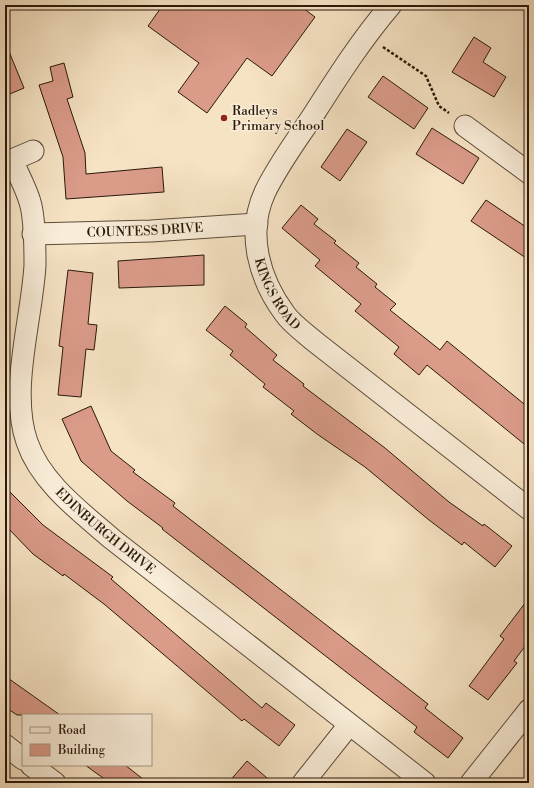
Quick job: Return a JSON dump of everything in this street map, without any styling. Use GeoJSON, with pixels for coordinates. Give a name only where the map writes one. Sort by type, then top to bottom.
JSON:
{"type":"FeatureCollection","features":[{"type":"Feature","properties":{"kind":"street","name":"KINGS ROAD"},"geometry":{"type":"LineString","coordinates":[[391,5],[366,35],[281,165],[265,193],[256,224],[257,258],[268,288],[286,316],[314,341],[529,509]]}},
{"type":"Feature","properties":{"kind":"street"},"geometry":{"type":"LineString","coordinates":[[466,126],[529,173]]}},
{"type":"Feature","properties":{"kind":"street","name":"EDINBURGH DRIVE"},"geometry":{"type":"LineString","coordinates":[[34,150],[9,162],[30,202],[35,265],[21,387],[22,418],[27,443],[42,472],[66,499],[112,539],[348,725],[425,783]]}},
{"type":"Feature","properties":{"kind":"street","name":"COUNTESS DRIVE"},"geometry":{"type":"LineString","coordinates":[[33,234],[151,230],[256,224]]}},
{"type":"Feature","properties":{"kind":"street"},"geometry":{"type":"LineString","coordinates":[[471,783],[529,710]]}},
{"type":"Feature","properties":{"kind":"street"},"geometry":{"type":"LineString","coordinates":[[303,783],[348,725]]}},
{"type":"Feature","properties":{"kind":"street"},"geometry":{"type":"LineString","coordinates":[[5,745],[22,758]]}},
{"type":"Feature","properties":{"kind":"street"},"geometry":{"type":"LineString","coordinates":[[32,766],[55,783]]}},
{"type":"Feature","properties":{"kind":"path"},"geometry":{"type":"LineString","coordinates":[[366,35],[426,76],[439,106],[466,126]]}},
{"type":"Feature","properties":{"kind":"building"},"geometry":{"type":"Polygon","coordinates":[[[163,5],[299,5],[315,17],[272,76],[247,58],[207,113],[178,92],[199,63],[148,26],[163,5]]]}},
{"type":"Feature","properties":{"kind":"building"},"geometry":{"type":"Polygon","coordinates":[[[474,37],[491,48],[483,62],[506,77],[494,97],[452,72],[474,37]]]}},
{"type":"Feature","properties":{"kind":"building"},"geometry":{"type":"Polygon","coordinates":[[[5,42],[24,88],[5,96],[5,42]]]}},
{"type":"Feature","properties":{"kind":"building"},"geometry":{"type":"Polygon","coordinates":[[[64,63],[73,97],[67,99],[85,153],[86,174],[162,167],[164,192],[66,199],[63,157],[39,85],[53,81],[50,67],[64,63]]]}},
{"type":"Feature","properties":{"kind":"building"},"geometry":{"type":"Polygon","coordinates":[[[383,76],[428,108],[414,129],[368,97],[383,76]]]}},
{"type":"Feature","properties":{"kind":"building"},"geometry":{"type":"Polygon","coordinates":[[[432,128],[479,158],[463,184],[416,154],[432,128]]]}},
{"type":"Feature","properties":{"kind":"building"},"geometry":{"type":"Polygon","coordinates":[[[347,129],[367,142],[340,181],[321,167],[347,129]]]}},
{"type":"Feature","properties":{"kind":"building"},"geometry":{"type":"Polygon","coordinates":[[[486,200],[529,229],[529,260],[471,221],[486,200]]]}},
{"type":"Feature","properties":{"kind":"building"},"geometry":{"type":"Polygon","coordinates":[[[301,205],[318,219],[314,224],[336,241],[334,243],[359,263],[356,267],[377,284],[375,287],[396,304],[390,310],[440,350],[447,341],[529,408],[529,448],[427,365],[419,375],[394,354],[399,347],[355,311],[361,304],[315,266],[320,260],[282,228],[301,205]]]}},
{"type":"Feature","properties":{"kind":"building"},"geometry":{"type":"Polygon","coordinates":[[[204,255],[204,285],[119,288],[118,261],[204,255]]]}},
{"type":"Feature","properties":{"kind":"building"},"geometry":{"type":"Polygon","coordinates":[[[68,270],[93,273],[88,324],[97,325],[94,350],[86,349],[81,397],[58,395],[63,347],[59,346],[68,270]]]}},
{"type":"Feature","properties":{"kind":"building"},"geometry":{"type":"Polygon","coordinates":[[[225,306],[247,324],[245,327],[277,355],[273,360],[304,384],[303,386],[385,448],[449,502],[483,526],[484,524],[512,546],[495,567],[464,542],[462,545],[365,467],[291,414],[294,411],[263,387],[265,384],[230,355],[233,351],[206,330],[225,306]]]}},
{"type":"Feature","properties":{"kind":"building"},"geometry":{"type":"Polygon","coordinates":[[[91,406],[111,451],[135,470],[133,472],[175,503],[173,506],[428,704],[425,708],[463,738],[448,758],[414,732],[417,727],[162,529],[163,528],[127,501],[81,461],[62,419],[91,406]]]}},
{"type":"Feature","properties":{"kind":"building"},"geometry":{"type":"Polygon","coordinates":[[[5,487],[43,525],[113,577],[111,579],[262,708],[266,703],[295,725],[279,746],[244,719],[242,721],[104,604],[64,574],[63,576],[33,554],[5,525],[5,487]]]}},
{"type":"Feature","properties":{"kind":"building"},"geometry":{"type":"Polygon","coordinates":[[[529,598],[529,641],[514,661],[517,663],[488,700],[469,686],[504,639],[500,636],[529,598]]]}},
{"type":"Feature","properties":{"kind":"building"},"geometry":{"type":"Polygon","coordinates":[[[5,676],[59,714],[17,715],[5,707],[5,676]]]}},
{"type":"Feature","properties":{"kind":"building"},"geometry":{"type":"Polygon","coordinates":[[[247,761],[273,783],[228,783],[247,761]]]}},
{"type":"Feature","properties":{"kind":"building"},"geometry":{"type":"Polygon","coordinates":[[[86,766],[126,766],[148,783],[110,783],[86,766]]]}},
{"type":"Feature","properties":{"kind":"place","name":"Radleys Primary School"},"geometry":{"type":"Point","coordinates":[224,118]}}]}
